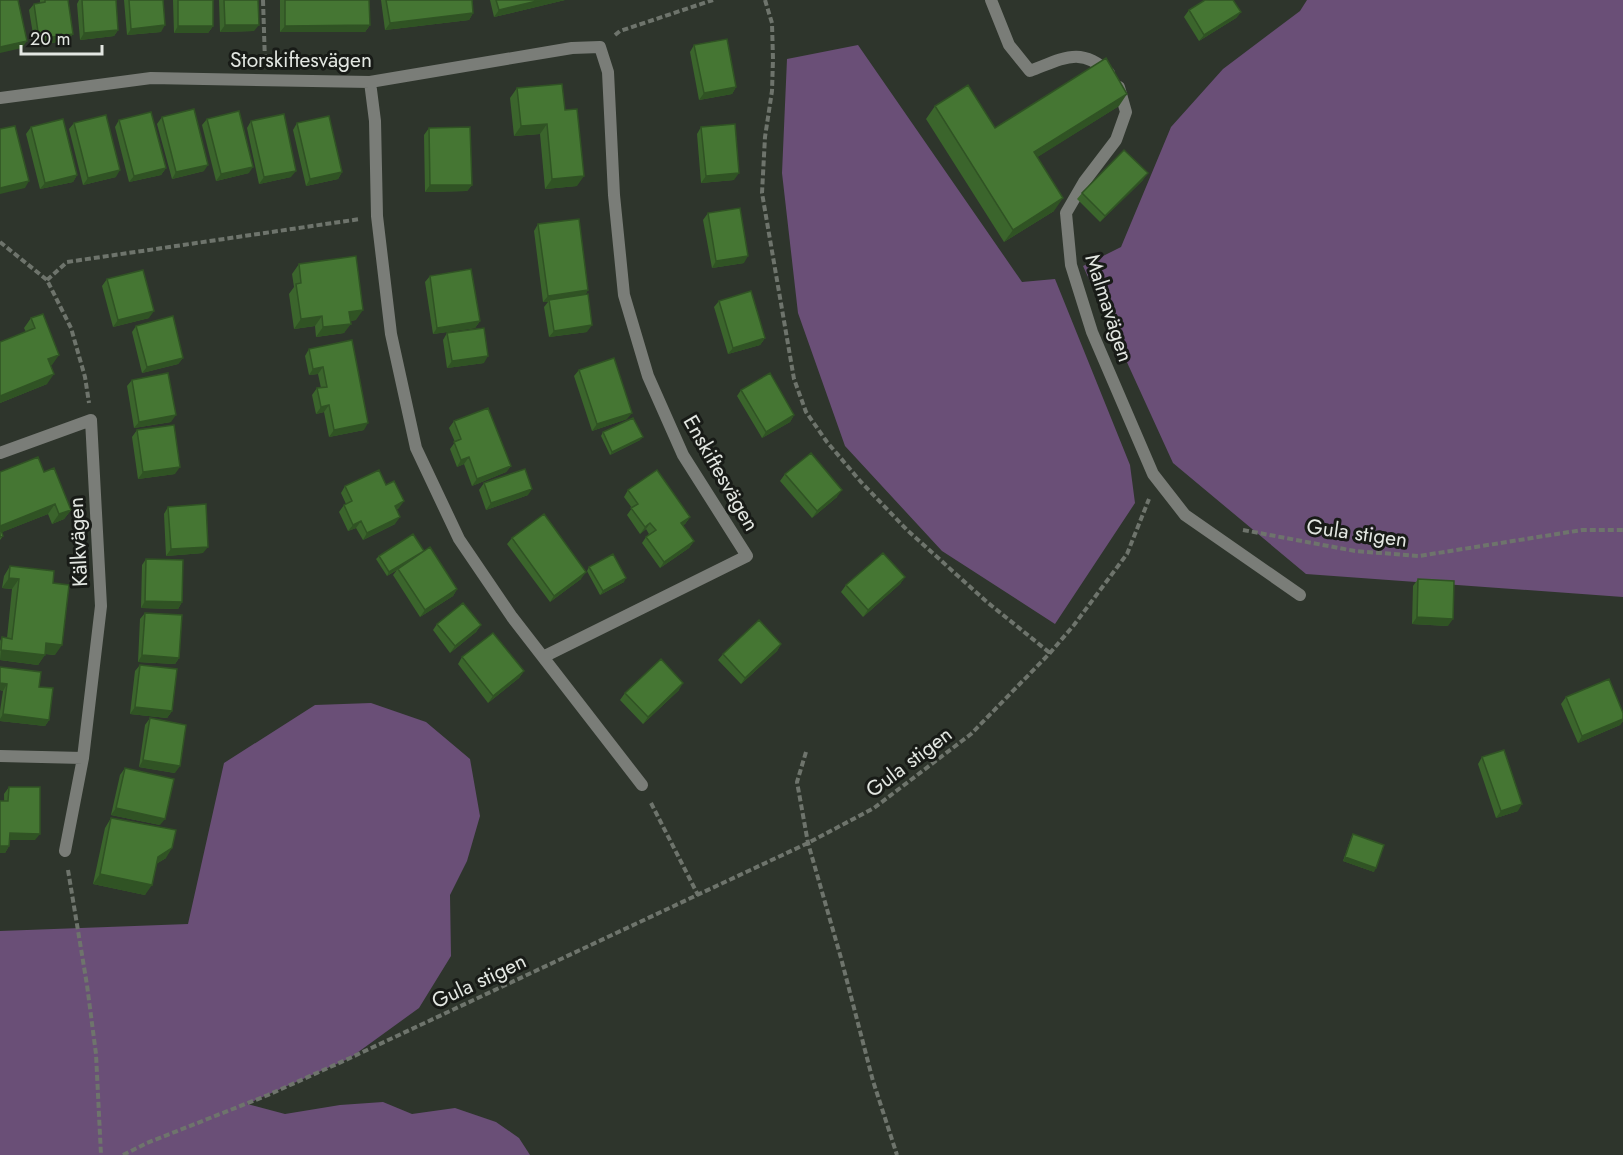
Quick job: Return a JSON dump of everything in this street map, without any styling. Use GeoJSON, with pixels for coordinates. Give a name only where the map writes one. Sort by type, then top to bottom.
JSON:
{"type":"FeatureCollection","features":[{"type":"Feature","properties":{"kind":"street","name":"Malmavägen"},"geometry":{"type":"LineString","coordinates":[[991,0],[1009,45],[1030,71],[1074,55],[1097,61],[1118,82],[1125,112],[1116,140],[1084,182],[1066,213],[1071,266],[1092,332],[1153,474],[1185,515],[1300,595]]}},
{"type":"Feature","properties":{"kind":"street","name":"Storskiftesvägen"},"geometry":{"type":"LineString","coordinates":[[0,98],[151,78],[370,82],[572,48],[600,47]]}},
{"type":"Feature","properties":{"kind":"street","name":"Enskiftesvägen"},"geometry":{"type":"LineString","coordinates":[[543,657],[747,556],[683,455],[648,376],[624,295],[614,195],[608,72],[600,47]]}},
{"type":"Feature","properties":{"kind":"street"},"geometry":{"type":"LineString","coordinates":[[370,82],[375,122],[376,216],[391,334],[416,448],[459,539],[512,617],[642,785]]}},
{"type":"Feature","properties":{"kind":"street"},"geometry":{"type":"LineString","coordinates":[[0,453],[91,420]]}},
{"type":"Feature","properties":{"kind":"street","name":"Kälkvägen"},"geometry":{"type":"LineString","coordinates":[[65,851],[83,758],[101,606],[91,420]]}},
{"type":"Feature","properties":{"kind":"street"},"geometry":{"type":"LineString","coordinates":[[0,756],[83,758]]}},
{"type":"Feature","properties":{"kind":"path"},"geometry":{"type":"LineString","coordinates":[[263,0],[266,81]]}},
{"type":"Feature","properties":{"kind":"path"},"geometry":{"type":"LineString","coordinates":[[600,47],[621,30],[713,0]]}},
{"type":"Feature","properties":{"kind":"path"},"geometry":{"type":"LineString","coordinates":[[765,0],[772,23],[773,59],[762,193],[794,378],[806,412],[826,442],[908,530],[987,602],[1050,653]]}},
{"type":"Feature","properties":{"kind":"path"},"geometry":{"type":"LineString","coordinates":[[47,280],[67,262],[376,216]]}},
{"type":"Feature","properties":{"kind":"path"},"geometry":{"type":"LineString","coordinates":[[0,242],[47,280],[71,328],[86,377],[91,420]]}},
{"type":"Feature","properties":{"kind":"path","name":"Gula stigen"},"geometry":{"type":"LineString","coordinates":[[123,1155],[330,1068],[808,843],[874,808],[971,735],[1074,625],[1127,554],[1148,503],[1153,474]]}},
{"type":"Feature","properties":{"kind":"path","name":"Gula stigen"},"geometry":{"type":"LineString","coordinates":[[1235,528],[1355,551],[1419,556],[1582,530],[1623,530]]}},
{"type":"Feature","properties":{"kind":"path"},"geometry":{"type":"LineString","coordinates":[[806,752],[797,782],[808,843],[873,1081],[897,1155]]}},
{"type":"Feature","properties":{"kind":"path"},"geometry":{"type":"LineString","coordinates":[[642,785],[698,895]]}},
{"type":"Feature","properties":{"kind":"path"},"geometry":{"type":"LineString","coordinates":[[65,851],[96,1054],[101,1155]]}},
{"type":"Feature","properties":{"kind":"shaded area"},"geometry":{"type":"Polygon","coordinates":[[[1307,0],[1623,0],[1623,597],[1306,574],[1173,463],[1083,266],[1121,247],[1171,127],[1223,69],[1300,11],[1307,0]]]}},
{"type":"Feature","properties":{"kind":"shaded area"},"geometry":{"type":"Polygon","coordinates":[[[858,45],[1022,282],[1055,279],[1130,465],[1135,503],[1055,624],[942,551],[845,446],[798,313],[782,173],[787,59],[858,45]]]}},
{"type":"Feature","properties":{"kind":"shaded area"},"geometry":{"type":"Polygon","coordinates":[[[371,703],[426,722],[470,759],[480,816],[467,861],[450,895],[451,956],[419,1008],[350,1058],[247,1104],[285,1114],[340,1105],[383,1102],[412,1114],[455,1108],[496,1122],[519,1138],[530,1155],[0,1155],[0,931],[188,924],[224,763],[315,705],[371,703]]]}},
{"type":"Feature","properties":{"kind":"building"},"geometry":{"type":"Polygon","coordinates":[[[0,0],[18,0],[27,41],[0,47],[0,0]]]}},
{"type":"Feature","properties":{"kind":"building"},"geometry":{"type":"Polygon","coordinates":[[[45,0],[68,0],[73,34],[39,39],[34,4],[45,2],[45,0]]]}},
{"type":"Feature","properties":{"kind":"building"},"geometry":{"type":"Polygon","coordinates":[[[82,0],[116,0],[118,30],[84,33],[82,0]]]}},
{"type":"Feature","properties":{"kind":"building"},"geometry":{"type":"Polygon","coordinates":[[[129,0],[163,0],[165,25],[131,29],[129,0]]]}},
{"type":"Feature","properties":{"kind":"building"},"geometry":{"type":"Polygon","coordinates":[[[178,0],[213,0],[213,26],[178,26],[178,0]]]}},
{"type":"Feature","properties":{"kind":"building"},"geometry":{"type":"Polygon","coordinates":[[[224,0],[258,0],[259,25],[225,25],[224,0]]]}},
{"type":"Feature","properties":{"kind":"building"},"geometry":{"type":"Polygon","coordinates":[[[285,0],[369,0],[370,25],[285,26],[285,0]]]}},
{"type":"Feature","properties":{"kind":"building"},"geometry":{"type":"Polygon","coordinates":[[[386,0],[472,0],[473,13],[390,23],[386,0]]]}},
{"type":"Feature","properties":{"kind":"building"},"geometry":{"type":"Polygon","coordinates":[[[496,0],[541,0],[499,10],[496,0]]]}},
{"type":"Feature","properties":{"kind":"building"},"geometry":{"type":"Polygon","coordinates":[[[1205,0],[1233,0],[1241,12],[1204,35],[1189,10],[1205,0]]]}},
{"type":"Feature","properties":{"kind":"building"},"geometry":{"type":"Polygon","coordinates":[[[727,39],[736,87],[704,93],[694,45],[727,39]]]}},
{"type":"Feature","properties":{"kind":"building"},"geometry":{"type":"Polygon","coordinates":[[[1106,58],[1127,94],[1034,152],[1063,198],[1013,230],[935,106],[968,85],[995,128],[1106,58]]]}},
{"type":"Feature","properties":{"kind":"building"},"geometry":{"type":"Polygon","coordinates":[[[562,84],[565,110],[577,109],[584,176],[552,179],[547,124],[521,126],[517,88],[562,84]]]}},
{"type":"Feature","properties":{"kind":"building"},"geometry":{"type":"Polygon","coordinates":[[[194,109],[208,165],[176,172],[162,117],[194,109]]]}},
{"type":"Feature","properties":{"kind":"building"},"geometry":{"type":"Polygon","coordinates":[[[239,111],[253,167],[221,174],[207,119],[239,111]]]}},
{"type":"Feature","properties":{"kind":"building"},"geometry":{"type":"Polygon","coordinates":[[[151,112],[166,168],[134,176],[119,120],[151,112]]]}},
{"type":"Feature","properties":{"kind":"building"},"geometry":{"type":"Polygon","coordinates":[[[284,114],[296,171],[264,177],[251,121],[284,114]]]}},
{"type":"Feature","properties":{"kind":"building"},"geometry":{"type":"Polygon","coordinates":[[[106,115],[120,170],[88,178],[74,123],[106,115]]]}},
{"type":"Feature","properties":{"kind":"building"},"geometry":{"type":"Polygon","coordinates":[[[329,116],[342,172],[310,179],[297,123],[329,116]]]}},
{"type":"Feature","properties":{"kind":"building"},"geometry":{"type":"Polygon","coordinates":[[[63,119],[77,175],[45,183],[31,127],[63,119]]]}},
{"type":"Feature","properties":{"kind":"building"},"geometry":{"type":"Polygon","coordinates":[[[735,124],[739,173],[706,176],[701,127],[735,124]]]}},
{"type":"Feature","properties":{"kind":"building"},"geometry":{"type":"Polygon","coordinates":[[[15,126],[29,181],[0,188],[0,129],[15,126]]]}},
{"type":"Feature","properties":{"kind":"building"},"geometry":{"type":"Polygon","coordinates":[[[470,127],[472,185],[430,185],[429,128],[470,127]]]}},
{"type":"Feature","properties":{"kind":"building"},"geometry":{"type":"Polygon","coordinates":[[[1124,150],[1148,173],[1105,216],[1082,193],[1124,150]]]}},
{"type":"Feature","properties":{"kind":"building"},"geometry":{"type":"Polygon","coordinates":[[[740,208],[748,256],[716,261],[708,213],[740,208]]]}},
{"type":"Feature","properties":{"kind":"building"},"geometry":{"type":"Polygon","coordinates":[[[579,219],[588,290],[548,296],[538,224],[579,219]]]}},
{"type":"Feature","properties":{"kind":"building"},"geometry":{"type":"Polygon","coordinates":[[[356,256],[363,310],[349,312],[351,324],[323,327],[322,316],[301,319],[296,284],[301,283],[299,264],[356,256]]]}},
{"type":"Feature","properties":{"kind":"building"},"geometry":{"type":"Polygon","coordinates":[[[471,269],[480,321],[437,328],[430,276],[471,269]]]}},
{"type":"Feature","properties":{"kind":"building"},"geometry":{"type":"Polygon","coordinates":[[[143,270],[154,311],[118,320],[107,279],[143,270]]]}},
{"type":"Feature","properties":{"kind":"building"},"geometry":{"type":"Polygon","coordinates":[[[751,291],[765,338],[733,348],[719,301],[751,291]]]}},
{"type":"Feature","properties":{"kind":"building"},"geometry":{"type":"Polygon","coordinates":[[[588,294],[592,325],[554,331],[549,300],[588,294]]]}},
{"type":"Feature","properties":{"kind":"building"},"geometry":{"type":"Polygon","coordinates":[[[43,314],[59,355],[48,359],[54,374],[0,396],[0,342],[35,328],[31,318],[43,314]]]}},
{"type":"Feature","properties":{"kind":"building"},"geometry":{"type":"Polygon","coordinates":[[[173,316],[183,358],[147,367],[136,326],[173,316]]]}},
{"type":"Feature","properties":{"kind":"building"},"geometry":{"type":"Polygon","coordinates":[[[484,328],[488,356],[452,361],[447,333],[484,328]]]}},
{"type":"Feature","properties":{"kind":"building"},"geometry":{"type":"Polygon","coordinates":[[[352,340],[368,423],[334,430],[329,405],[321,407],[317,388],[327,387],[323,367],[313,369],[309,349],[352,340]]]}},
{"type":"Feature","properties":{"kind":"building"},"geometry":{"type":"Polygon","coordinates":[[[614,358],[632,413],[597,424],[579,370],[614,358]]]}},
{"type":"Feature","properties":{"kind":"building"},"geometry":{"type":"Polygon","coordinates":[[[168,373],[176,415],[139,422],[132,380],[168,373]]]}},
{"type":"Feature","properties":{"kind":"building"},"geometry":{"type":"Polygon","coordinates":[[[770,373],[794,415],[766,432],[741,390],[770,373]]]}},
{"type":"Feature","properties":{"kind":"building"},"geometry":{"type":"Polygon","coordinates":[[[488,408],[511,466],[477,479],[469,457],[461,460],[454,442],[461,439],[454,421],[488,408]]]}},
{"type":"Feature","properties":{"kind":"building"},"geometry":{"type":"Polygon","coordinates":[[[633,418],[643,437],[612,452],[603,432],[633,418]]]}},
{"type":"Feature","properties":{"kind":"building"},"geometry":{"type":"Polygon","coordinates":[[[174,425],[180,467],[143,472],[137,430],[174,425]]]}},
{"type":"Feature","properties":{"kind":"building"},"geometry":{"type":"Polygon","coordinates":[[[811,453],[842,490],[817,511],[785,474],[811,453]]]}},
{"type":"Feature","properties":{"kind":"building"},"geometry":{"type":"Polygon","coordinates":[[[38,457],[44,472],[54,468],[71,510],[59,514],[55,504],[0,526],[0,472],[38,457]]]}},
{"type":"Feature","properties":{"kind":"building"},"geometry":{"type":"Polygon","coordinates":[[[525,469],[532,489],[491,503],[484,483],[525,469]]]}},
{"type":"Feature","properties":{"kind":"building"},"geometry":{"type":"Polygon","coordinates":[[[379,470],[386,485],[394,481],[404,501],[395,506],[400,517],[367,533],[361,521],[353,525],[344,505],[352,501],[345,486],[379,470]]]}},
{"type":"Feature","properties":{"kind":"building"},"geometry":{"type":"Polygon","coordinates":[[[657,470],[690,517],[681,523],[694,541],[664,562],[646,537],[656,530],[650,523],[645,527],[631,508],[638,504],[628,490],[657,470]]]}},
{"type":"Feature","properties":{"kind":"building"},"geometry":{"type":"Polygon","coordinates":[[[206,504],[208,547],[171,549],[168,507],[206,504]]]}},
{"type":"Feature","properties":{"kind":"building"},"geometry":{"type":"Polygon","coordinates":[[[544,514],[586,572],[554,596],[512,538],[544,514]]]}},
{"type":"Feature","properties":{"kind":"building"},"geometry":{"type":"Polygon","coordinates":[[[413,534],[424,551],[389,572],[379,556],[413,534]]]}},
{"type":"Feature","properties":{"kind":"building"},"geometry":{"type":"Polygon","coordinates":[[[430,547],[457,589],[425,610],[398,569],[430,547]]]}},
{"type":"Feature","properties":{"kind":"building"},"geometry":{"type":"Polygon","coordinates":[[[883,553],[905,577],[868,610],[846,585],[883,553]]]}},
{"type":"Feature","properties":{"kind":"building"},"geometry":{"type":"Polygon","coordinates":[[[613,554],[626,578],[603,591],[589,567],[613,554]]]}},
{"type":"Feature","properties":{"kind":"building"},"geometry":{"type":"Polygon","coordinates":[[[146,559],[183,560],[182,602],[145,601],[146,559]]]}},
{"type":"Feature","properties":{"kind":"building"},"geometry":{"type":"Polygon","coordinates":[[[10,566],[54,571],[53,583],[69,585],[62,645],[46,643],[45,655],[1,650],[2,637],[12,639],[19,579],[9,578],[10,566]]]}},
{"type":"Feature","properties":{"kind":"building"},"geometry":{"type":"Polygon","coordinates":[[[1418,579],[1454,581],[1453,619],[1417,617],[1418,579]]]}},
{"type":"Feature","properties":{"kind":"building"},"geometry":{"type":"Polygon","coordinates":[[[463,603],[481,625],[455,646],[437,624],[463,603]]]}},
{"type":"Feature","properties":{"kind":"building"},"geometry":{"type":"Polygon","coordinates":[[[145,613],[182,615],[179,658],[142,655],[145,613]]]}},
{"type":"Feature","properties":{"kind":"building"},"geometry":{"type":"Polygon","coordinates":[[[759,620],[781,644],[745,678],[723,654],[759,620]]]}},
{"type":"Feature","properties":{"kind":"building"},"geometry":{"type":"Polygon","coordinates":[[[493,633],[524,671],[493,696],[462,657],[493,633]]]}},
{"type":"Feature","properties":{"kind":"building"},"geometry":{"type":"Polygon","coordinates":[[[661,659],[683,683],[648,717],[625,693],[661,659]]]}},
{"type":"Feature","properties":{"kind":"building"},"geometry":{"type":"Polygon","coordinates":[[[140,665],[177,669],[172,711],[135,707],[140,665]]]}},
{"type":"Feature","properties":{"kind":"building"},"geometry":{"type":"Polygon","coordinates":[[[0,667],[41,672],[39,687],[53,688],[49,720],[3,714],[7,684],[0,683],[0,667]]]}},
{"type":"Feature","properties":{"kind":"building"},"geometry":{"type":"Polygon","coordinates":[[[1609,679],[1623,713],[1623,719],[1582,736],[1566,697],[1609,679]]]}},
{"type":"Feature","properties":{"kind":"building"},"geometry":{"type":"Polygon","coordinates":[[[150,718],[186,725],[180,766],[143,760],[150,718]]]}},
{"type":"Feature","properties":{"kind":"building"},"geometry":{"type":"Polygon","coordinates":[[[1504,750],[1522,804],[1501,811],[1482,757],[1504,750]]]}},
{"type":"Feature","properties":{"kind":"building"},"geometry":{"type":"Polygon","coordinates":[[[125,768],[174,779],[165,819],[116,808],[125,768]]]}},
{"type":"Feature","properties":{"kind":"building"},"geometry":{"type":"Polygon","coordinates":[[[9,787],[40,787],[40,834],[10,833],[9,846],[0,846],[0,801],[8,801],[9,787]]]}},
{"type":"Feature","properties":{"kind":"building"},"geometry":{"type":"Polygon","coordinates":[[[111,818],[176,830],[172,848],[158,857],[152,885],[100,874],[111,818]]]}},
{"type":"Feature","properties":{"kind":"building"},"geometry":{"type":"Polygon","coordinates":[[[1353,834],[1384,845],[1376,868],[1345,857],[1353,834]]]}}]}
